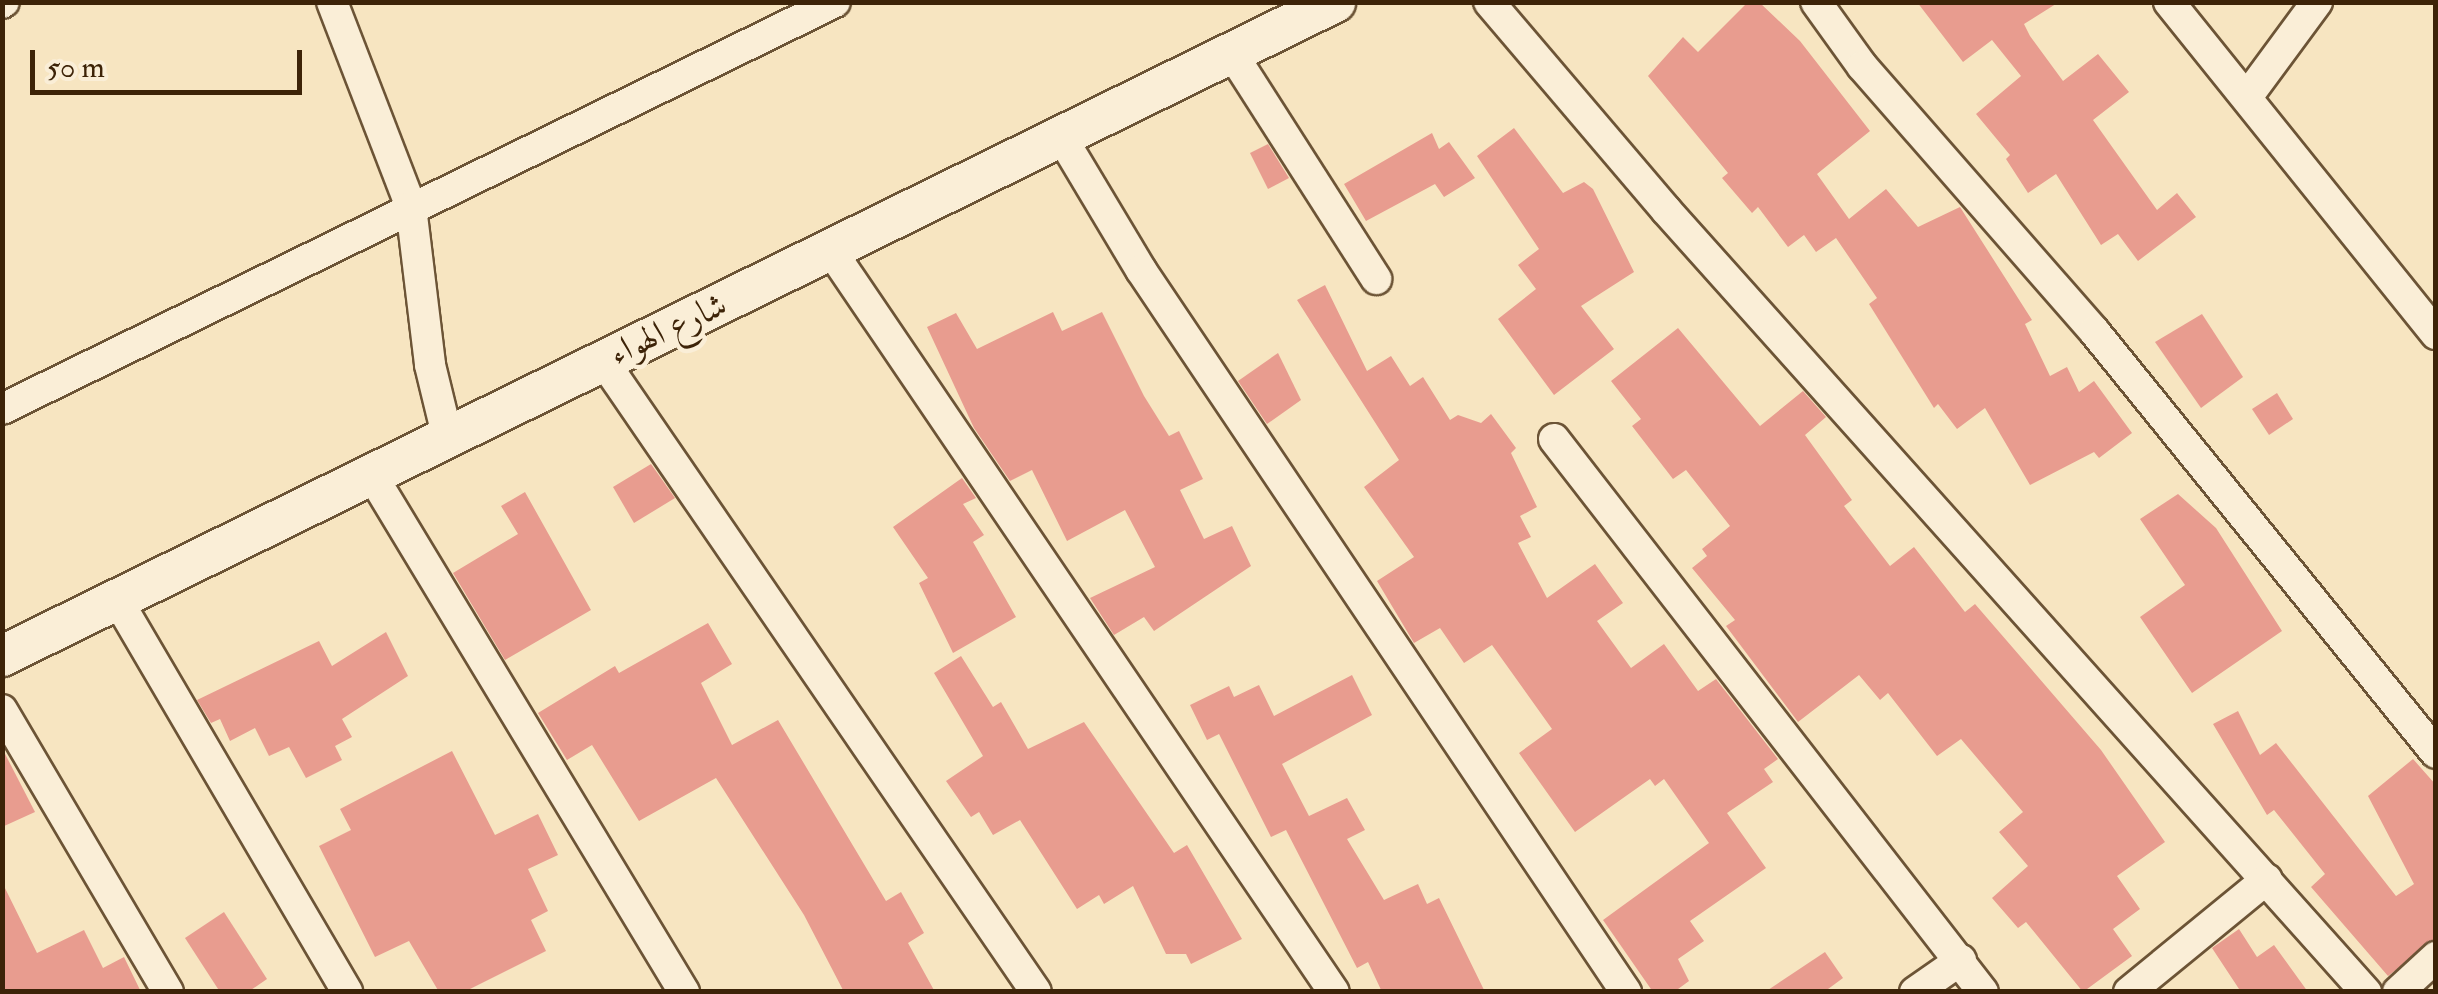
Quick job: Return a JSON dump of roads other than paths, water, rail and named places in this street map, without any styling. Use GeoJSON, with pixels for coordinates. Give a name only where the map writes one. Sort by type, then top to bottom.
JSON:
{"type":"FeatureCollection","features":[{"type":"Feature","properties":{"kind":"street"},"geometry":{"type":"LineString","coordinates":[[332,2],[411,207],[430,365],[448,439]]}},
{"type":"Feature","properties":{"kind":"street"},"geometry":{"type":"LineString","coordinates":[[2,408],[835,2]]}},
{"type":"Feature","properties":{"kind":"street","name":"شارع الهواء"},"geometry":{"type":"LineString","coordinates":[[2,656],[373,478],[602,359],[832,252],[1335,2]]}},
{"type":"Feature","properties":{"kind":"street"},"geometry":{"type":"LineString","coordinates":[[1490,2],[1666,210],[2366,992]]}},
{"type":"Feature","properties":{"kind":"street"},"geometry":{"type":"LineString","coordinates":[[1816,2],[1862,66],[2094,331],[2436,752]]}},
{"type":"Feature","properties":{"kind":"street"},"geometry":{"type":"LineString","coordinates":[[2169,2],[2436,334]]}},
{"type":"Feature","properties":{"kind":"street"},"geometry":{"type":"LineString","coordinates":[[2247,97],[2317,2]]}},
{"type":"Feature","properties":{"kind":"street"},"geometry":{"type":"LineString","coordinates":[[1234,55],[1376,279]]}},
{"type":"Feature","properties":{"kind":"street"},"geometry":{"type":"LineString","coordinates":[[1062,138],[1141,270],[1626,992]]}},
{"type":"Feature","properties":{"kind":"street"},"geometry":{"type":"LineString","coordinates":[[832,252],[1334,992]]}},
{"type":"Feature","properties":{"kind":"street"},"geometry":{"type":"LineString","coordinates":[[602,359],[1036,992]]}},
{"type":"Feature","properties":{"kind":"street"},"geometry":{"type":"LineString","coordinates":[[1554,439],[1983,992]]}},
{"type":"Feature","properties":{"kind":"street"},"geometry":{"type":"LineString","coordinates":[[373,478],[684,992]]}},
{"type":"Feature","properties":{"kind":"street"},"geometry":{"type":"LineString","coordinates":[[118,601],[347,992]]}},
{"type":"Feature","properties":{"kind":"street"},"geometry":{"type":"LineString","coordinates":[[2,710],[168,992]]}},
{"type":"Feature","properties":{"kind":"street"},"geometry":{"type":"LineString","coordinates":[[2129,992],[2267,879]]}},
{"type":"Feature","properties":{"kind":"street"},"geometry":{"type":"LineString","coordinates":[[2398,992],[2436,957]]}},
{"type":"Feature","properties":{"kind":"street"},"geometry":{"type":"LineString","coordinates":[[1915,992],[1961,960]]}}]}
